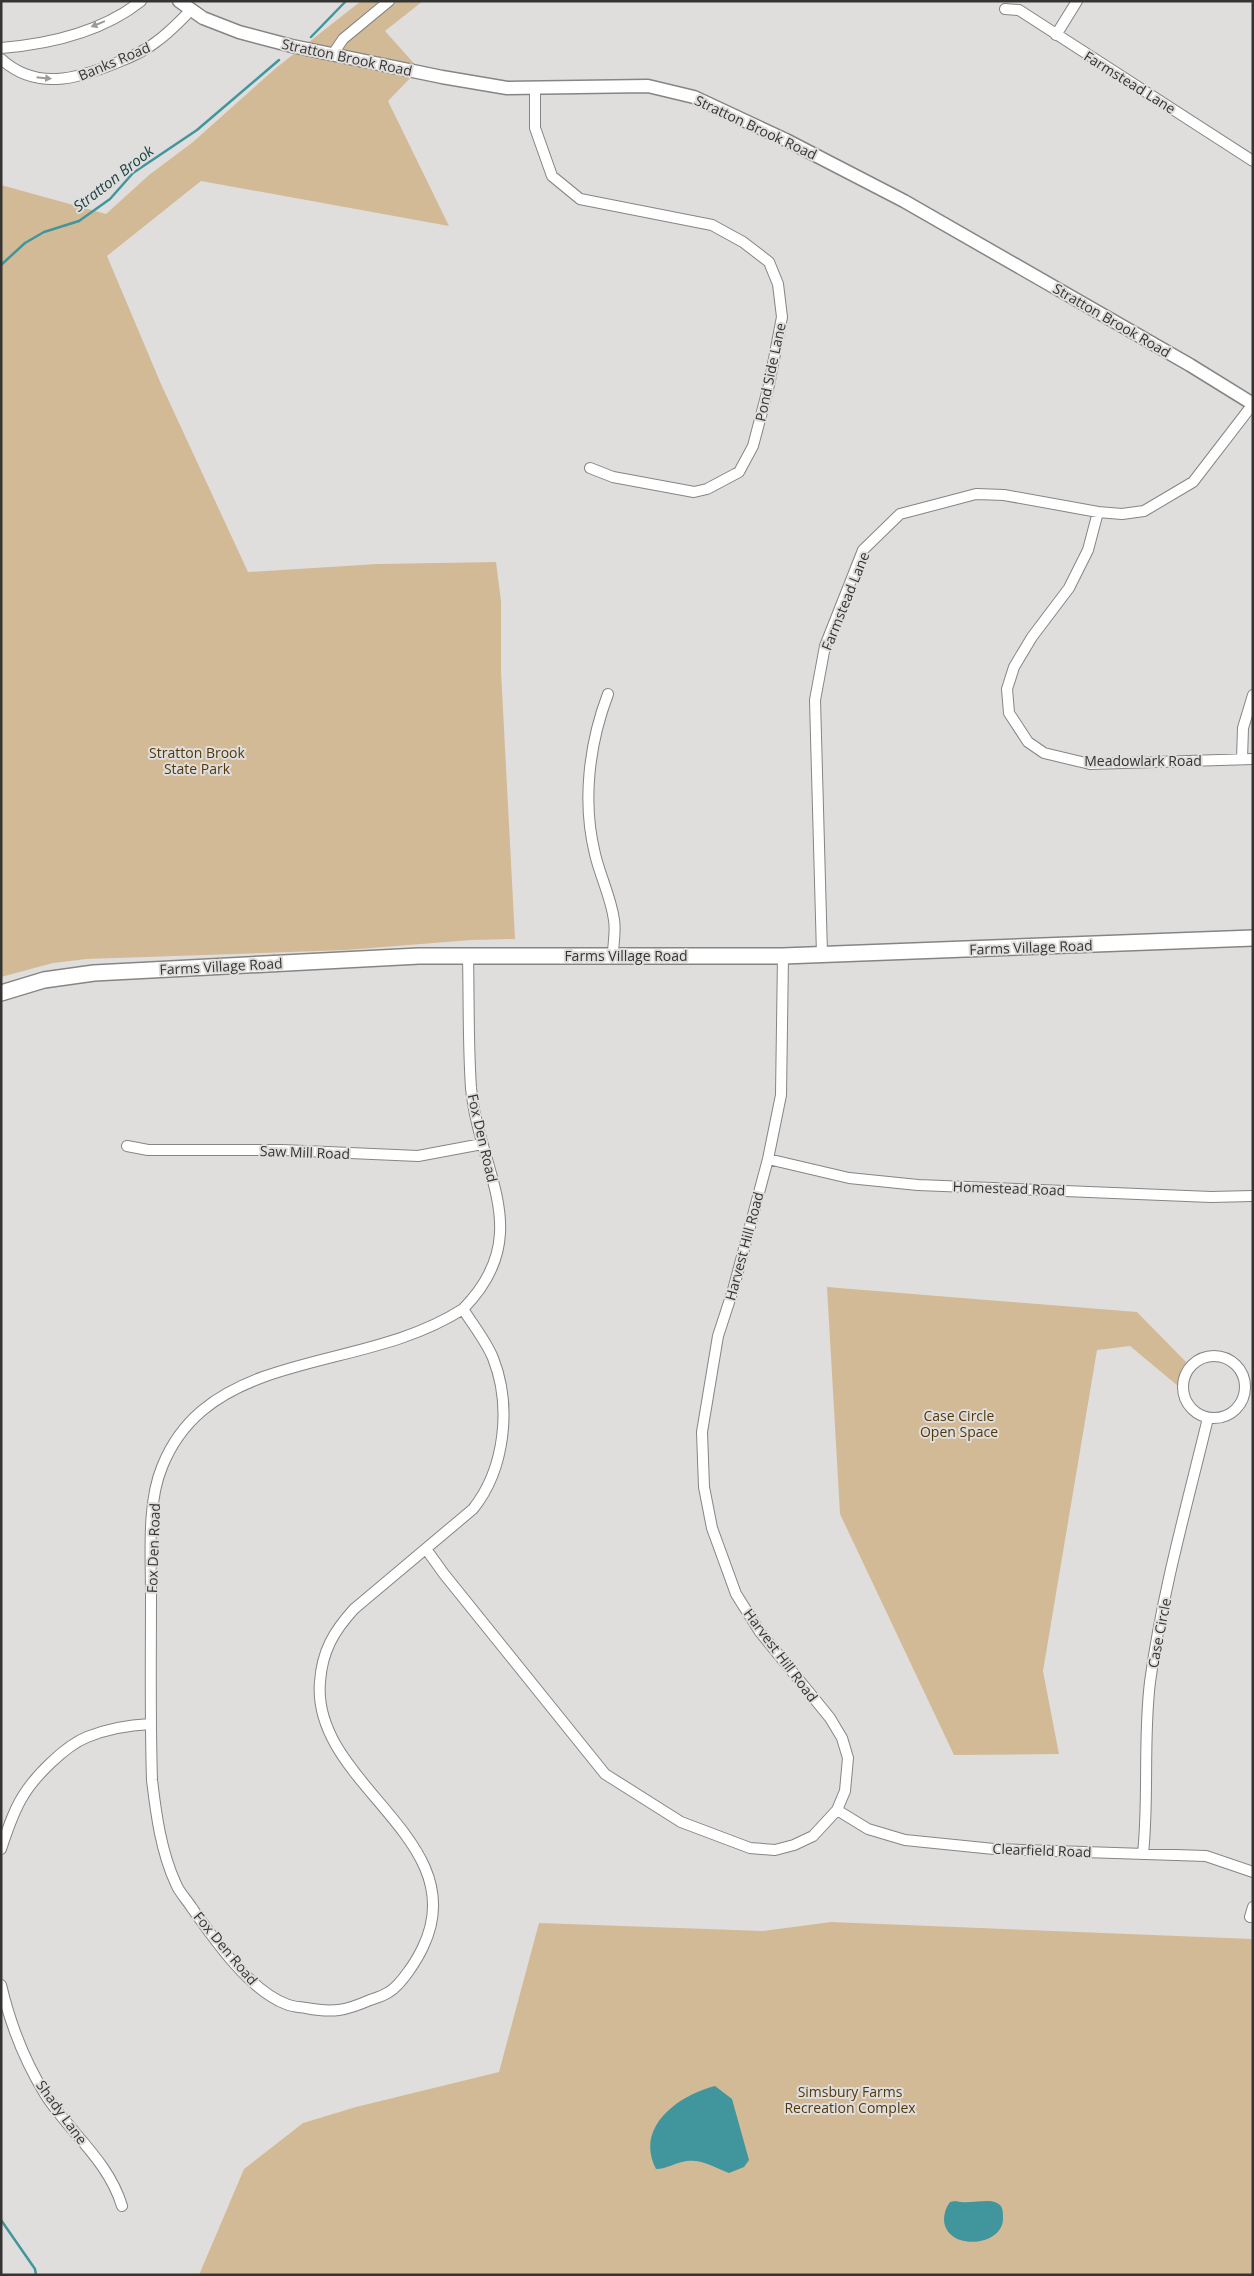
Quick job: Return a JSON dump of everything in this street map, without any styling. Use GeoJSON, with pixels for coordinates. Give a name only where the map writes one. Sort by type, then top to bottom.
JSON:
{"type":"FeatureCollection","features":[{"type":"Feature","properties":{"kind":"main road","name":"Farms Village Road"},"geometry":{"type":"LineString","coordinates":[[1,992],[44,980],[94,973],[409,956],[783,956],[1253,938]]}},
{"type":"Feature","properties":{"kind":"street"},"geometry":{"type":"LineString","coordinates":[[1,48],[39,45],[74,34],[101,24],[141,1]]}},
{"type":"Feature","properties":{"kind":"street","name":"Stratton Brook Road"},"geometry":{"type":"LineString","coordinates":[[179,1],[190,11],[218,25],[239,32],[481,85],[535,89],[620,85],[648,86],[694,97],[839,166],[904,201],[1190,365],[1253,404]]}},
{"type":"Feature","properties":{"kind":"street"},"geometry":{"type":"LineString","coordinates":[[333,54],[343,38],[389,1]]}},
{"type":"Feature","properties":{"kind":"street"},"geometry":{"type":"LineString","coordinates":[[1056,35],[1077,1]]}},
{"type":"Feature","properties":{"kind":"street","name":"Farmstead Lane"},"geometry":{"type":"LineString","coordinates":[[1005,10],[1019,10],[1253,161]]}},
{"type":"Feature","properties":{"kind":"street","name":"Banks Road"},"geometry":{"type":"LineString","coordinates":[[1,59],[14,71],[34,77],[74,79],[130,57],[155,44],[190,11]]}},
{"type":"Feature","properties":{"kind":"street","name":"Pond Side Lane"},"geometry":{"type":"LineString","coordinates":[[535,89],[535,128],[552,176],[580,199],[712,225],[743,242],[769,262],[778,284],[782,317],[769,385],[753,446],[739,472],[707,489],[694,492],[613,476],[590,468]]}},
{"type":"Feature","properties":{"kind":"street","name":"Farmstead Lane"},"geometry":{"type":"LineString","coordinates":[[822,954],[815,700],[825,646],[863,550],[900,514],[976,494],[1004,495],[1098,512],[1122,514],[1144,511],[1193,482],[1253,404]]}},
{"type":"Feature","properties":{"kind":"street","name":"Meadowlark Road"},"geometry":{"type":"LineString","coordinates":[[1098,512],[1088,550],[1069,588],[1032,637],[1014,667],[1007,689],[1009,713],[1028,742],[1044,754],[1090,764],[1247,759]]}},
{"type":"Feature","properties":{"kind":"street"},"geometry":{"type":"LineString","coordinates":[[608,694],[599,717],[590,764],[589,808],[595,852],[615,921],[613,955]]}},
{"type":"Feature","properties":{"kind":"street"},"geometry":{"type":"LineString","coordinates":[[1247,759],[1243,728],[1253,695]]}},
{"type":"Feature","properties":{"kind":"street","name":"Fox Den Road"},"geometry":{"type":"LineString","coordinates":[[463,1309],[493,1356],[500,1377],[504,1401],[504,1426],[495,1465],[485,1494],[473,1509],[354,1609],[337,1627],[321,1665],[320,1702],[322,1716],[333,1743],[415,1846],[427,1873],[434,1899],[432,1921],[423,1947],[400,1982],[388,1992],[346,2010],[327,2012],[286,2005],[263,1991],[241,1969],[204,1924],[176,1885],[157,1816],[152,1780],[150,1724],[151,1549],[155,1491],[162,1467],[192,1417],[240,1386],[266,1376],[416,1334],[442,1322],[463,1309],[483,1284],[497,1252],[502,1228],[498,1197],[482,1144],[472,1089],[468,956]]}},
{"type":"Feature","properties":{"kind":"street","name":"Harvest Hill Road"},"geometry":{"type":"LineString","coordinates":[[426,1549],[450,1582],[605,1774],[626,1788],[681,1822],[750,1848],[775,1850],[794,1845],[813,1836],[836,1810],[845,1791],[848,1772],[848,1758],[842,1738],[830,1718],[760,1632],[736,1594],[712,1528],[704,1486],[702,1432],[718,1336],[733,1290],[768,1160],[782,1081],[783,956]]}},
{"type":"Feature","properties":{"kind":"street","name":"Saw Mill Road"},"geometry":{"type":"LineString","coordinates":[[127,1146],[148,1150],[282,1150],[418,1156],[482,1144]]}},
{"type":"Feature","properties":{"kind":"street","name":"Homestead Road"},"geometry":{"type":"LineString","coordinates":[[768,1160],[849,1178],[918,1185],[1211,1197],[1253,1196]]}},
{"type":"Feature","properties":{"kind":"street"},"geometry":{"type":"LineString","coordinates":[[1212,1355],[1232,1361],[1240,1369],[1245,1384],[1243,1399],[1237,1408],[1228,1415],[1208,1418],[1198,1414],[1185,1400],[1183,1381],[1186,1372],[1197,1361],[1212,1355]]}},
{"type":"Feature","properties":{"kind":"street","name":"Case Circle"},"geometry":{"type":"LineString","coordinates":[[1143,1854],[1146,1824],[1151,1677],[1160,1620],[1208,1418]]}},
{"type":"Feature","properties":{"kind":"street"},"geometry":{"type":"LineString","coordinates":[[1,1849],[23,1795],[58,1757],[85,1738],[123,1727],[150,1724]]}},
{"type":"Feature","properties":{"kind":"street","name":"Clearfield Road"},"geometry":{"type":"LineString","coordinates":[[836,1810],[868,1829],[905,1840],[994,1849],[1206,1856],[1253,1872]]}},
{"type":"Feature","properties":{"kind":"street","name":"Shady Lane"},"geometry":{"type":"LineString","coordinates":[[1,1985],[21,2048],[45,2094],[116,2185],[122,2206]]}},
{"type":"Feature","properties":{"kind":"green space","name":"Stratton Brook State Park"},"geometry":{"type":"Polygon","coordinates":[[[361,1],[423,1],[385,31],[419,69],[388,101],[449,226],[201,181],[107,256],[161,384],[248,572],[377,564],[496,562],[501,601],[501,671],[515,939],[471,940],[346,950],[87,959],[53,963],[1,977],[1,185],[106,214],[149,175],[193,142],[276,68],[361,1]]]}},
{"type":"Feature","properties":{"kind":"green space","name":"Case Circle Open Space"},"geometry":{"type":"Polygon","coordinates":[[[827,1287],[1137,1312],[1189,1365],[1180,1374],[1178,1386],[1130,1346],[1097,1350],[1043,1671],[1059,1754],[954,1755],[840,1514],[827,1287]]]}},
{"type":"Feature","properties":{"kind":"green space","name":"Simsbury Farms Recreation Complex"},"geometry":{"type":"Polygon","coordinates":[[[831,1922],[1253,1939],[1253,2275],[199,2275],[244,2169],[303,2123],[356,2107],[499,2072],[539,1923],[763,1931],[831,1922]]]}},
{"type":"Feature","properties":{"kind":"water"},"geometry":{"type":"Polygon","coordinates":[[[715,2086],[732,2099],[749,2160],[744,2167],[729,2173],[698,2161],[683,2162],[656,2169],[651,2154],[651,2140],[656,2127],[664,2115],[688,2097],[701,2090],[715,2086]]]}},
{"type":"Feature","properties":{"kind":"water"},"geometry":{"type":"Polygon","coordinates":[[[989,2201],[997,2203],[1003,2211],[1001,2227],[995,2235],[986,2240],[964,2241],[954,2237],[947,2230],[944,2220],[947,2206],[950,2202],[989,2201]]]}},
{"type":"Feature","properties":{"kind":"waterway","name":"Stratton Brook"},"geometry":{"type":"LineString","coordinates":[[311,37],[346,1]]}},
{"type":"Feature","properties":{"kind":"waterway","name":"Stratton Brook"},"geometry":{"type":"LineString","coordinates":[[1,265],[25,243],[44,232],[79,221],[110,199],[133,173],[197,130],[279,60]]}},
{"type":"Feature","properties":{"kind":"waterway"},"geometry":{"type":"LineString","coordinates":[[1,2220],[35,2269],[36,2275]]}}]}
